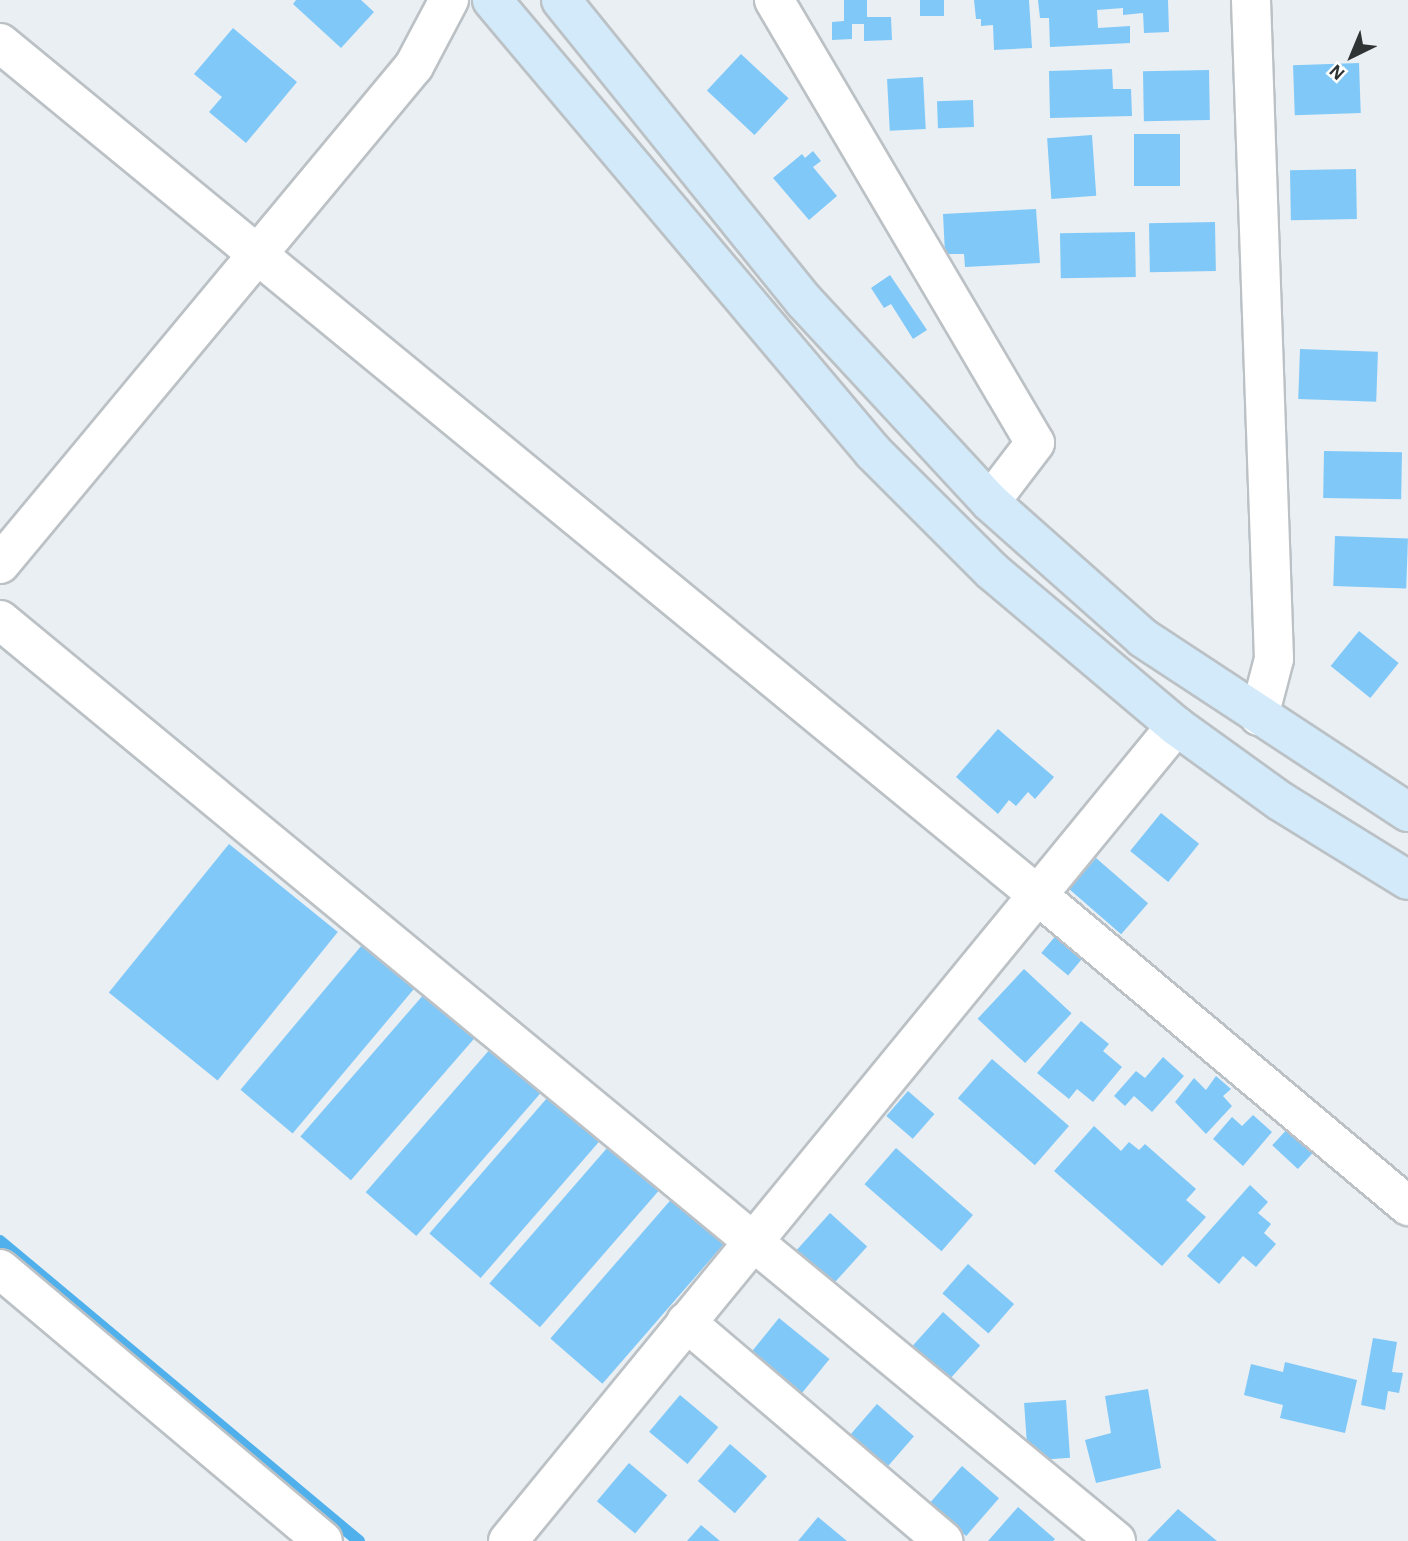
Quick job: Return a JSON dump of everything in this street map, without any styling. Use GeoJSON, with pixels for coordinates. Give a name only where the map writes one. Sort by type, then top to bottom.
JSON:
{"type":"FeatureCollection","features":[{"type":"Feature","properties":{"kind":"street"},"geometry":{"type":"LineString","coordinates":[[0,564],[414,66],[449,0]]}},
{"type":"Feature","properties":{"kind":"street"},"geometry":{"type":"LineString","coordinates":[[492,0],[873,453],[992,571],[1176,726],[1280,801],[1408,880]]}},
{"type":"Feature","properties":{"kind":"street"},"geometry":{"type":"LineString","coordinates":[[561,0],[804,301],[990,502],[1143,638],[1408,812]]}},
{"type":"Feature","properties":{"kind":"street"},"geometry":{"type":"LineString","coordinates":[[774,0],[1035,443],[990,502]]}},
{"type":"Feature","properties":{"kind":"street"},"geometry":{"type":"LineString","coordinates":[[1251,0],[1274,659],[1259,716]]}},
{"type":"Feature","properties":{"kind":"street"},"geometry":{"type":"LineString","coordinates":[[0,43],[257,258],[1040,897],[1408,1206]]}},
{"type":"Feature","properties":{"kind":"street"},"geometry":{"type":"LineString","coordinates":[[0,620],[751,1243],[1116,1541]]}},
{"type":"Feature","properties":{"kind":"street"},"geometry":{"type":"LineString","coordinates":[[508,1541],[751,1243],[1040,897],[1176,726]]}},
{"type":"Feature","properties":{"kind":"street"},"geometry":{"type":"LineString","coordinates":[[0,1269],[323,1541]]}},
{"type":"Feature","properties":{"kind":"street"},"geometry":{"type":"LineString","coordinates":[[687,1322],[943,1541]]}},
{"type":"Feature","properties":{"kind":"building"},"geometry":{"type":"Polygon","coordinates":[[[296,0],[361,0],[374,12],[341,48],[293,4],[296,0]]]}},
{"type":"Feature","properties":{"kind":"building"},"geometry":{"type":"Polygon","coordinates":[[[844,0],[867,0],[867,17],[891,17],[892,40],[864,41],[864,24],[852,24],[852,39],[832,40],[832,22],[844,21],[844,0]]]}},
{"type":"Feature","properties":{"kind":"building"},"geometry":{"type":"Polygon","coordinates":[[[920,0],[944,0],[944,16],[920,16],[920,0]]]}},
{"type":"Feature","properties":{"kind":"building"},"geometry":{"type":"Polygon","coordinates":[[[974,0],[1029,0],[1032,48],[994,50],[993,25],[981,26],[981,19],[976,19],[974,0]]]}},
{"type":"Feature","properties":{"kind":"building"},"geometry":{"type":"Polygon","coordinates":[[[1038,0],[1168,0],[1169,32],[1144,33],[1143,13],[1123,15],[1123,8],[1097,10],[1098,28],[1130,26],[1130,43],[1050,47],[1049,18],[1040,18],[1038,0]]]}},
{"type":"Feature","properties":{"kind":"building"},"geometry":{"type":"Polygon","coordinates":[[[233,28],[297,82],[246,143],[209,112],[222,97],[194,74],[233,28]]]}},
{"type":"Feature","properties":{"kind":"building"},"geometry":{"type":"Polygon","coordinates":[[[741,54],[789,98],[754,135],[707,91],[741,54]]]}},
{"type":"Feature","properties":{"kind":"building"},"geometry":{"type":"Polygon","coordinates":[[[1359,63],[1361,113],[1295,115],[1293,65],[1359,63]]]}},
{"type":"Feature","properties":{"kind":"building"},"geometry":{"type":"Polygon","coordinates":[[[1112,69],[1113,89],[1131,89],[1132,116],[1050,118],[1049,71],[1112,69]]]}},
{"type":"Feature","properties":{"kind":"building"},"geometry":{"type":"Polygon","coordinates":[[[1209,70],[1210,120],[1144,121],[1143,71],[1209,70]]]}},
{"type":"Feature","properties":{"kind":"building"},"geometry":{"type":"Polygon","coordinates":[[[923,77],[926,129],[890,131],[887,79],[923,77]]]}},
{"type":"Feature","properties":{"kind":"building"},"geometry":{"type":"Polygon","coordinates":[[[973,100],[974,127],[938,128],[937,101],[973,100]]]}},
{"type":"Feature","properties":{"kind":"building"},"geometry":{"type":"Polygon","coordinates":[[[1134,134],[1180,134],[1180,186],[1134,186],[1134,134]]]}},
{"type":"Feature","properties":{"kind":"building"},"geometry":{"type":"Polygon","coordinates":[[[1092,135],[1096,196],[1051,199],[1047,138],[1092,135]]]}},
{"type":"Feature","properties":{"kind":"building"},"geometry":{"type":"Polygon","coordinates":[[[813,151],[821,161],[813,167],[837,196],[809,220],[773,178],[802,154],[805,158],[813,151]]]}},
{"type":"Feature","properties":{"kind":"building"},"geometry":{"type":"Polygon","coordinates":[[[1356,169],[1357,219],[1291,220],[1290,170],[1356,169]]]}},
{"type":"Feature","properties":{"kind":"building"},"geometry":{"type":"Polygon","coordinates":[[[1036,209],[1040,263],[965,267],[964,254],[945,254],[943,214],[1036,209]]]}},
{"type":"Feature","properties":{"kind":"building"},"geometry":{"type":"Polygon","coordinates":[[[1215,222],[1216,271],[1150,272],[1149,223],[1215,222]]]}},
{"type":"Feature","properties":{"kind":"building"},"geometry":{"type":"Polygon","coordinates":[[[1135,232],[1136,277],[1061,278],[1060,233],[1135,232]]]}},
{"type":"Feature","properties":{"kind":"building"},"geometry":{"type":"Polygon","coordinates":[[[890,275],[927,330],[913,339],[891,304],[884,308],[871,288],[890,275]]]}},
{"type":"Feature","properties":{"kind":"building"},"geometry":{"type":"Polygon","coordinates":[[[1300,349],[1378,352],[1376,402],[1298,399],[1300,349]]]}},
{"type":"Feature","properties":{"kind":"building"},"geometry":{"type":"Polygon","coordinates":[[[1324,451],[1402,452],[1401,499],[1323,498],[1324,451]]]}},
{"type":"Feature","properties":{"kind":"building"},"geometry":{"type":"Polygon","coordinates":[[[1335,536],[1408,539],[1406,589],[1333,586],[1335,536]]]}},
{"type":"Feature","properties":{"kind":"building"},"geometry":{"type":"Polygon","coordinates":[[[1359,631],[1399,663],[1370,698],[1331,666],[1359,631]]]}},
{"type":"Feature","properties":{"kind":"building"},"geometry":{"type":"Polygon","coordinates":[[[998,729],[1054,777],[1035,799],[1028,792],[1016,806],[1009,800],[998,814],[956,777],[998,729]]]}},
{"type":"Feature","properties":{"kind":"building"},"geometry":{"type":"Polygon","coordinates":[[[1161,813],[1199,844],[1168,882],[1130,851],[1161,813]]]}},
{"type":"Feature","properties":{"kind":"building"},"geometry":{"type":"Polygon","coordinates":[[[229,844],[338,932],[218,1081],[109,992],[229,844]]]}},
{"type":"Feature","properties":{"kind":"building"},"geometry":{"type":"Polygon","coordinates":[[[1096,858],[1148,903],[1121,934],[1069,889],[1096,858]]]}},
{"type":"Feature","properties":{"kind":"building"},"geometry":{"type":"Polygon","coordinates":[[[1058,933],[1085,955],[1068,975],[1041,953],[1058,933]]]}},
{"type":"Feature","properties":{"kind":"building"},"geometry":{"type":"Polygon","coordinates":[[[362,945],[414,989],[293,1133],[241,1090],[362,945]]]}},
{"type":"Feature","properties":{"kind":"building"},"geometry":{"type":"Polygon","coordinates":[[[1024,969],[1072,1013],[1025,1063],[978,1019],[1024,969]]]}},
{"type":"Feature","properties":{"kind":"building"},"geometry":{"type":"Polygon","coordinates":[[[425,993],[476,1037],[351,1180],[300,1136],[425,993]]]}},
{"type":"Feature","properties":{"kind":"building"},"geometry":{"type":"Polygon","coordinates":[[[1081,1021],[1109,1044],[1103,1051],[1122,1067],[1093,1102],[1077,1089],[1069,1099],[1037,1073],[1081,1021]]]}},
{"type":"Feature","properties":{"kind":"building"},"geometry":{"type":"Polygon","coordinates":[[[491,1048],[542,1092],[416,1236],[366,1192],[491,1048]]]}},
{"type":"Feature","properties":{"kind":"building"},"geometry":{"type":"Polygon","coordinates":[[[1163,1057],[1184,1076],[1152,1112],[1134,1096],[1125,1106],[1114,1096],[1136,1071],[1145,1078],[1163,1057]]]}},
{"type":"Feature","properties":{"kind":"building"},"geometry":{"type":"Polygon","coordinates":[[[992,1059],[1069,1126],[1035,1165],[958,1098],[992,1059]]]}},
{"type":"Feature","properties":{"kind":"building"},"geometry":{"type":"Polygon","coordinates":[[[1216,1076],[1231,1089],[1223,1096],[1232,1106],[1206,1134],[1175,1102],[1194,1078],[1206,1090],[1216,1076]]]}},
{"type":"Feature","properties":{"kind":"building"},"geometry":{"type":"Polygon","coordinates":[[[554,1090],[605,1135],[481,1278],[429,1233],[554,1090]]]}},
{"type":"Feature","properties":{"kind":"building"},"geometry":{"type":"Polygon","coordinates":[[[908,1091],[934,1114],[913,1139],[886,1116],[908,1091]]]}},
{"type":"Feature","properties":{"kind":"building"},"geometry":{"type":"Polygon","coordinates":[[[1253,1115],[1272,1132],[1243,1166],[1213,1139],[1232,1117],[1242,1126],[1253,1115]]]}},
{"type":"Feature","properties":{"kind":"building"},"geometry":{"type":"Polygon","coordinates":[[[1292,1124],[1318,1148],[1298,1169],[1272,1145],[1292,1124]]]}},
{"type":"Feature","properties":{"kind":"building"},"geometry":{"type":"Polygon","coordinates":[[[1094,1126],[1121,1151],[1129,1142],[1139,1150],[1145,1144],[1196,1189],[1186,1200],[1206,1217],[1162,1266],[1054,1171],[1094,1126]]]}},
{"type":"Feature","properties":{"kind":"building"},"geometry":{"type":"Polygon","coordinates":[[[614,1140],[665,1184],[540,1327],[489,1283],[614,1140]]]}},
{"type":"Feature","properties":{"kind":"building"},"geometry":{"type":"Polygon","coordinates":[[[896,1148],[973,1215],[941,1251],[865,1184],[896,1148]]]}},
{"type":"Feature","properties":{"kind":"building"},"geometry":{"type":"Polygon","coordinates":[[[1250,1185],[1268,1202],[1258,1213],[1271,1224],[1264,1233],[1276,1244],[1256,1267],[1243,1256],[1219,1284],[1187,1256],[1250,1185]]]}},
{"type":"Feature","properties":{"kind":"building"},"geometry":{"type":"Polygon","coordinates":[[[675,1195],[727,1240],[602,1384],[550,1338],[675,1195]]]}},
{"type":"Feature","properties":{"kind":"building"},"geometry":{"type":"Polygon","coordinates":[[[830,1213],[867,1246],[834,1284],[797,1250],[830,1213]]]}},
{"type":"Feature","properties":{"kind":"building"},"geometry":{"type":"Polygon","coordinates":[[[968,1264],[1014,1304],[988,1333],[942,1293],[968,1264]]]}},
{"type":"Feature","properties":{"kind":"building"},"geometry":{"type":"Polygon","coordinates":[[[943,1312],[980,1345],[947,1383],[910,1349],[943,1312]]]}},
{"type":"Feature","properties":{"kind":"building"},"geometry":{"type":"Polygon","coordinates":[[[779,1318],[830,1359],[800,1395],[749,1355],[779,1318]]]}},
{"type":"Feature","properties":{"kind":"building"},"geometry":{"type":"Polygon","coordinates":[[[1373,1338],[1397,1342],[1392,1372],[1403,1373],[1399,1393],[1388,1391],[1385,1410],[1361,1405],[1373,1338]]]}},
{"type":"Feature","properties":{"kind":"building"},"geometry":{"type":"Polygon","coordinates":[[[1285,1362],[1357,1380],[1345,1433],[1280,1418],[1283,1405],[1244,1395],[1251,1364],[1283,1372],[1285,1362]]]}},
{"type":"Feature","properties":{"kind":"building"},"geometry":{"type":"Polygon","coordinates":[[[1148,1389],[1161,1468],[1096,1483],[1085,1440],[1111,1433],[1105,1396],[1148,1389]]]}},
{"type":"Feature","properties":{"kind":"building"},"geometry":{"type":"Polygon","coordinates":[[[680,1395],[718,1427],[687,1464],[649,1432],[680,1395]]]}},
{"type":"Feature","properties":{"kind":"building"},"geometry":{"type":"Polygon","coordinates":[[[1066,1400],[1070,1458],[1028,1461],[1024,1403],[1066,1400]]]}},
{"type":"Feature","properties":{"kind":"building"},"geometry":{"type":"Polygon","coordinates":[[[877,1404],[914,1436],[881,1474],[844,1442],[877,1404]]]}},
{"type":"Feature","properties":{"kind":"building"},"geometry":{"type":"Polygon","coordinates":[[[730,1444],[767,1476],[735,1513],[698,1481],[730,1444]]]}},
{"type":"Feature","properties":{"kind":"building"},"geometry":{"type":"Polygon","coordinates":[[[629,1463],[667,1495],[635,1533],[597,1501],[629,1463]]]}},
{"type":"Feature","properties":{"kind":"building"},"geometry":{"type":"Polygon","coordinates":[[[962,1466],[999,1498],[966,1536],[929,1504],[962,1466]]]}},
{"type":"Feature","properties":{"kind":"building"},"geometry":{"type":"Polygon","coordinates":[[[1018,1507],[1055,1539],[988,1541],[1018,1507]]]}},
{"type":"Feature","properties":{"kind":"building"},"geometry":{"type":"Polygon","coordinates":[[[1178,1509],[1217,1541],[1147,1541],[1178,1509]]]}},
{"type":"Feature","properties":{"kind":"building"},"geometry":{"type":"Polygon","coordinates":[[[818,1517],[847,1541],[798,1541],[818,1517]]]}},
{"type":"Feature","properties":{"kind":"building"},"geometry":{"type":"Polygon","coordinates":[[[701,1525],[720,1541],[687,1541],[701,1525]]]}},
{"type":"Feature","properties":{"kind":"waterway"},"geometry":{"type":"LineString","coordinates":[[0,1241],[359,1541]]}}]}
